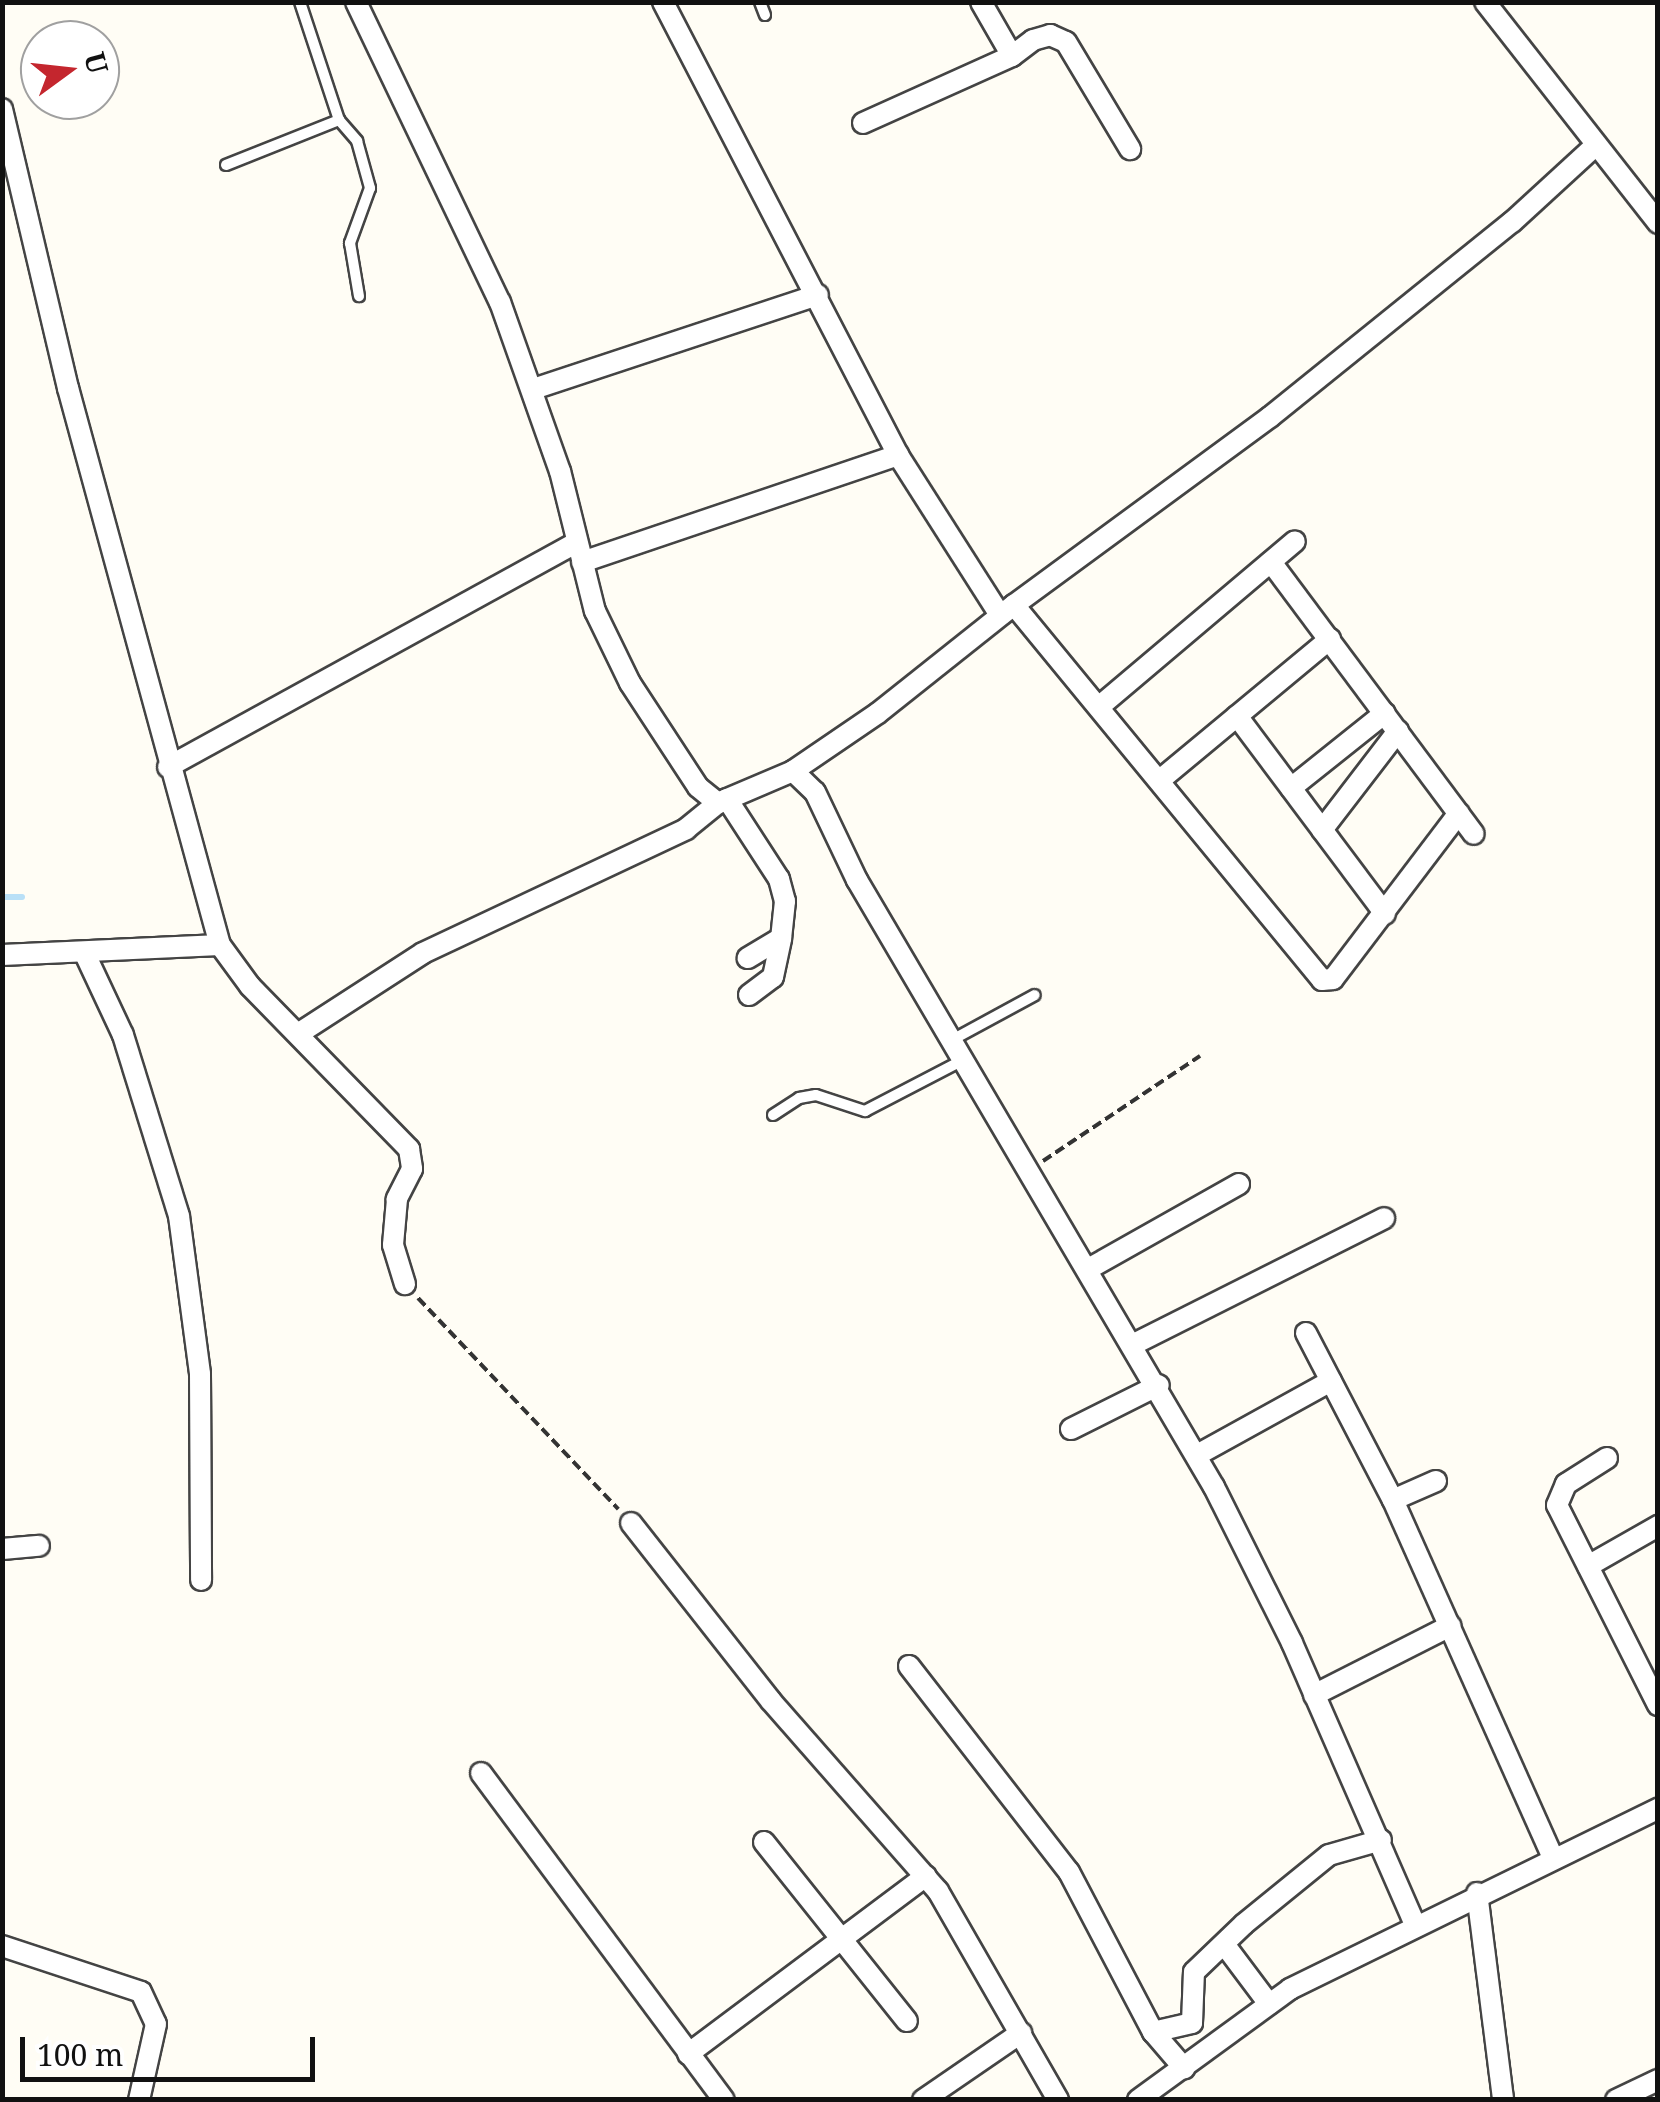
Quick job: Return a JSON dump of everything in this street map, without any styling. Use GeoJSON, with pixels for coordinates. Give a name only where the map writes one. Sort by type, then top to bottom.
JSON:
{"type":"FeatureCollection","features":[{"type":"Feature","properties":{"kind":"street"},"geometry":{"type":"LineString","coordinates":[[356,2],[500,302],[532,389],[595,611],[630,684],[698,786],[723,801],[778,879],[784,901],[774,978],[749,994]]}},
{"type":"Feature","properties":{"kind":"street"},"geometry":{"type":"LineString","coordinates":[[662,2],[898,454],[1007,610],[1100,706],[1322,980],[1333,979],[1459,813]]}},
{"type":"Feature","properties":{"kind":"street"},"geometry":{"type":"LineString","coordinates":[[981,2],[1012,56]]}},
{"type":"Feature","properties":{"kind":"street"},"geometry":{"type":"LineString","coordinates":[[1485,2],[1658,223]]}},
{"type":"Feature","properties":{"kind":"street"},"geometry":{"type":"LineString","coordinates":[[863,122],[1012,56],[1050,35],[1066,42],[1130,149]]}},
{"type":"Feature","properties":{"kind":"street"},"geometry":{"type":"LineString","coordinates":[[2,109],[168,767],[220,944],[250,986],[301,1032],[409,1149],[412,1170],[396,1200],[393,1245],[405,1284]]}},
{"type":"Feature","properties":{"kind":"street"},"geometry":{"type":"LineString","coordinates":[[301,1032],[422,953],[686,829],[723,801],[792,771],[878,713],[1007,610],[1270,417],[1512,222],[1596,146]]}},
{"type":"Feature","properties":{"kind":"street"},"geometry":{"type":"LineString","coordinates":[[532,389],[818,295]]}},
{"type":"Feature","properties":{"kind":"street"},"geometry":{"type":"LineString","coordinates":[[168,767],[578,552],[898,454]]}},
{"type":"Feature","properties":{"kind":"street"},"geometry":{"type":"LineString","coordinates":[[1100,706],[1295,542]]}},
{"type":"Feature","properties":{"kind":"street"},"geometry":{"type":"LineString","coordinates":[[1270,562],[1474,834]]}},
{"type":"Feature","properties":{"kind":"street"},"geometry":{"type":"LineString","coordinates":[[1160,780],[1330,639]]}},
{"type":"Feature","properties":{"kind":"street"},"geometry":{"type":"LineString","coordinates":[[1291,788],[1385,714]]}},
{"type":"Feature","properties":{"kind":"street"},"geometry":{"type":"LineString","coordinates":[[1237,716],[1385,914]]}},
{"type":"Feature","properties":{"kind":"street"},"geometry":{"type":"LineString","coordinates":[[1322,830],[1398,731]]}},
{"type":"Feature","properties":{"kind":"street"},"geometry":{"type":"LineString","coordinates":[[792,771],[815,792],[850,868],[1160,1385],[1314,1695],[1381,1840],[1414,1924]]}},
{"type":"Feature","properties":{"kind":"street"},"geometry":{"type":"LineString","coordinates":[[748,958],[780,938]]}},
{"type":"Feature","properties":{"kind":"street"},"geometry":{"type":"LineString","coordinates":[[2,955],[85,954],[220,944]]}},
{"type":"Feature","properties":{"kind":"street"},"geometry":{"type":"LineString","coordinates":[[85,954],[124,1035],[179,1216],[200,1374],[201,1580]]}},
{"type":"Feature","properties":{"kind":"street"},"geometry":{"type":"LineString","coordinates":[[1090,1268],[1239,1184]]}},
{"type":"Feature","properties":{"kind":"street"},"geometry":{"type":"LineString","coordinates":[[1134,1344],[1384,1218]]}},
{"type":"Feature","properties":{"kind":"street"},"geometry":{"type":"LineString","coordinates":[[1306,1333],[1393,1500],[1553,1858]]}},
{"type":"Feature","properties":{"kind":"street"},"geometry":{"type":"LineString","coordinates":[[1197,1455],[1331,1381]]}},
{"type":"Feature","properties":{"kind":"street"},"geometry":{"type":"LineString","coordinates":[[1071,1429],[1160,1385]]}},
{"type":"Feature","properties":{"kind":"street"},"geometry":{"type":"LineString","coordinates":[[1607,1458],[1557,1494],[1588,1566],[1658,1705]]}},
{"type":"Feature","properties":{"kind":"street"},"geometry":{"type":"LineString","coordinates":[[1393,1500],[1436,1481]]}},
{"type":"Feature","properties":{"kind":"street"},"geometry":{"type":"LineString","coordinates":[[632,1523],[771,1701],[926,1876],[967,1932],[1058,2100]]}},
{"type":"Feature","properties":{"kind":"street"},"geometry":{"type":"LineString","coordinates":[[1588,1566],[1658,1526]]}},
{"type":"Feature","properties":{"kind":"street"},"geometry":{"type":"LineString","coordinates":[[2,1548],[40,1546]]}},
{"type":"Feature","properties":{"kind":"street"},"geometry":{"type":"LineString","coordinates":[[1314,1695],[1450,1626]]}},
{"type":"Feature","properties":{"kind":"street"},"geometry":{"type":"LineString","coordinates":[[909,1666],[1069,1872],[1153,2032],[1184,2068]]}},
{"type":"Feature","properties":{"kind":"street"},"geometry":{"type":"LineString","coordinates":[[481,1774],[724,2100]]}},
{"type":"Feature","properties":{"kind":"street"},"geometry":{"type":"LineString","coordinates":[[1138,2100],[1269,2004],[1414,1924],[1658,1809]]}},
{"type":"Feature","properties":{"kind":"street"},"geometry":{"type":"LineString","coordinates":[[1153,2032],[1192,2023],[1194,1972],[1329,1855],[1381,1840]]}},
{"type":"Feature","properties":{"kind":"street"},"geometry":{"type":"LineString","coordinates":[[764,1842],[844,1935],[906,2021]]}},
{"type":"Feature","properties":{"kind":"street"},"geometry":{"type":"LineString","coordinates":[[688,2054],[926,1876]]}},
{"type":"Feature","properties":{"kind":"street"},"geometry":{"type":"LineString","coordinates":[[1476,1893],[1504,2100]]}},
{"type":"Feature","properties":{"kind":"street"},"geometry":{"type":"LineString","coordinates":[[1224,1944],[1269,2004]]}},
{"type":"Feature","properties":{"kind":"street"},"geometry":{"type":"LineString","coordinates":[[2,1946],[141,1992],[156,2024],[139,2100]]}},
{"type":"Feature","properties":{"kind":"street"},"geometry":{"type":"LineString","coordinates":[[923,2100],[1021,2033]]}},
{"type":"Feature","properties":{"kind":"street"},"geometry":{"type":"LineString","coordinates":[[1616,2100],[1658,2080]]}},
{"type":"Feature","properties":{"kind":"lane"},"geometry":{"type":"LineString","coordinates":[[300,2],[340,120],[357,140],[370,188],[350,243],[359,296]]}},
{"type":"Feature","properties":{"kind":"lane"},"geometry":{"type":"LineString","coordinates":[[760,2],[765,15]]}},
{"type":"Feature","properties":{"kind":"lane"},"geometry":{"type":"LineString","coordinates":[[226,165],[340,120]]}},
{"type":"Feature","properties":{"kind":"lane"},"geometry":{"type":"LineString","coordinates":[[952,1040],[1035,995]]}},
{"type":"Feature","properties":{"kind":"lane"},"geometry":{"type":"LineString","coordinates":[[774,1115],[799,1098],[816,1096],[865,1111],[964,1059]]}},
{"type":"Feature","properties":{"kind":"path"},"geometry":{"type":"LineString","coordinates":[[1030,1168],[1200,1056]]}},
{"type":"Feature","properties":{"kind":"path"},"geometry":{"type":"LineString","coordinates":[[405,1284],[632,1523]]}},
{"type":"Feature","properties":{"kind":"waterway"},"geometry":{"type":"LineString","coordinates":[[2,897],[22,897]]}}]}
